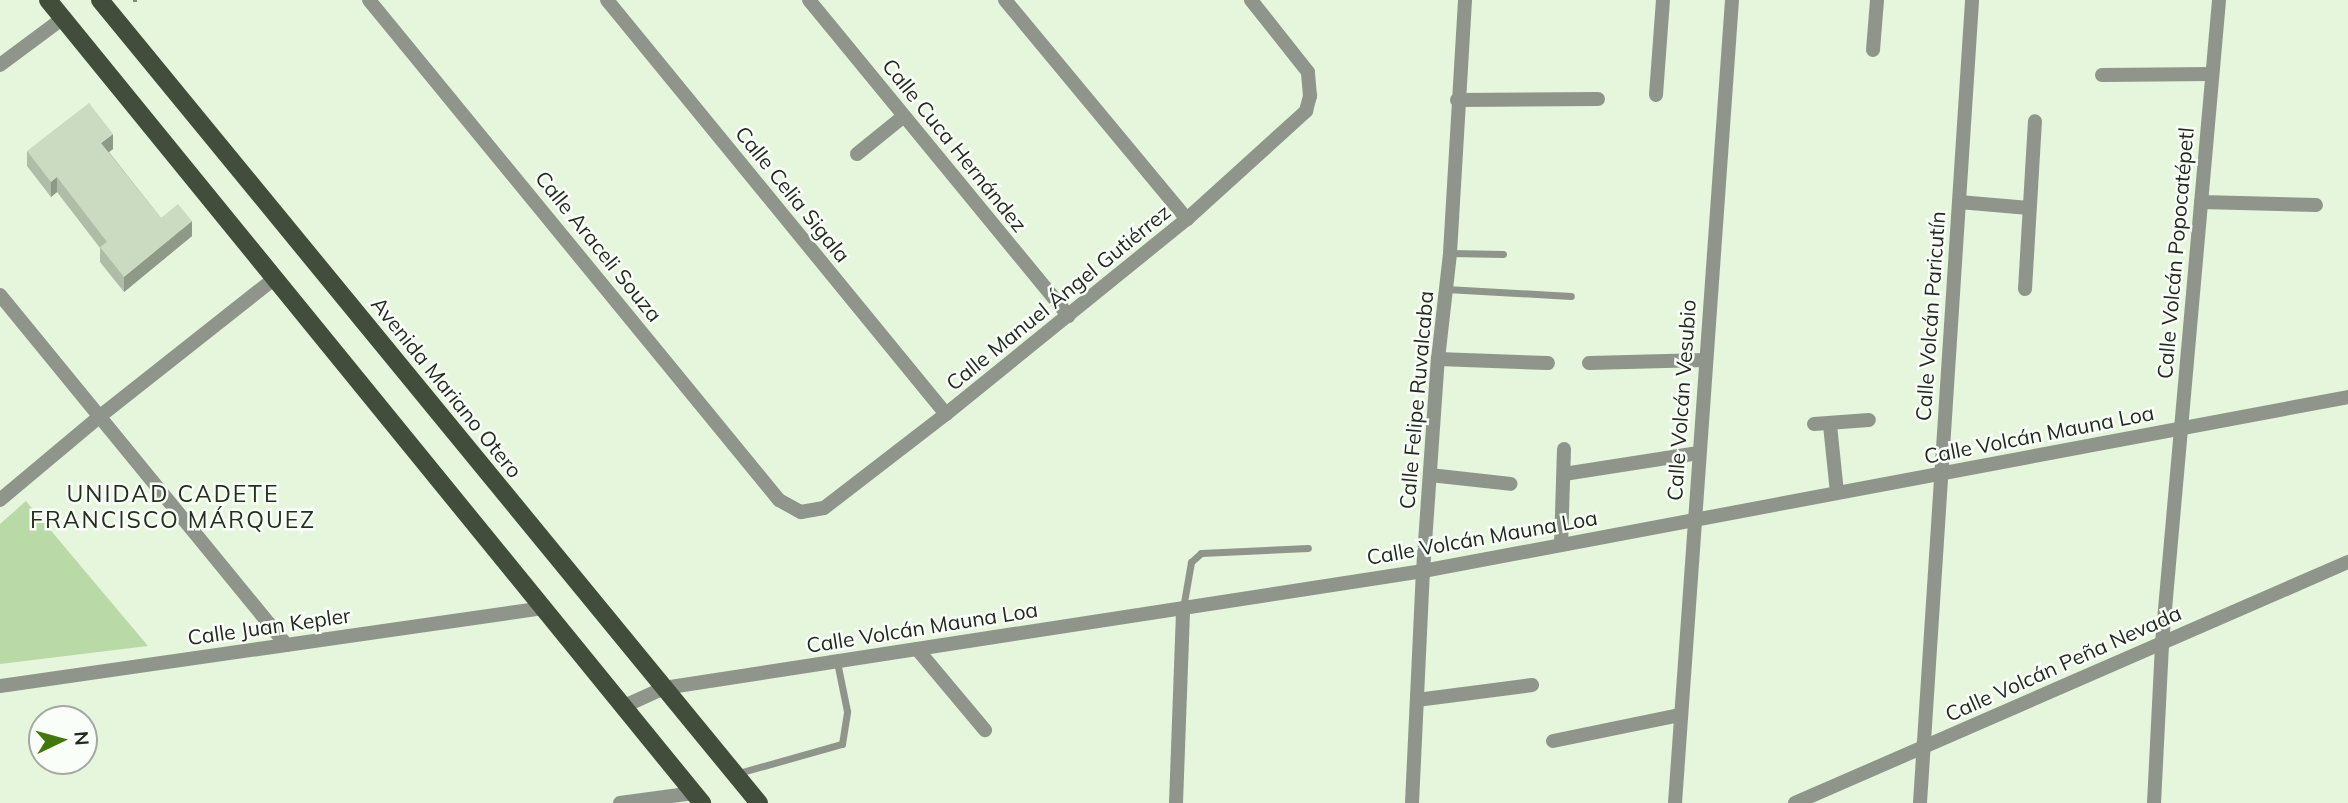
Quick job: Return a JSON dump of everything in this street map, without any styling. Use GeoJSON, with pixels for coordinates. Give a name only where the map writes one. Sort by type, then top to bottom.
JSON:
{"type":"FeatureCollection","features":[{"type":"Feature","properties":{"kind":"main road"},"geometry":{"type":"LineString","coordinates":[[48,0],[698,798]]}},
{"type":"Feature","properties":{"kind":"main road","name":"Avenida Mariano Otero"},"geometry":{"type":"LineString","coordinates":[[100,0],[759,803]]}},
{"type":"Feature","properties":{"kind":"street","name":"Calle Araceli Souza"},"geometry":{"type":"LineString","coordinates":[[369,0],[779,500],[801,512]]}},
{"type":"Feature","properties":{"kind":"street","name":"Calle Celia Sigala"},"geometry":{"type":"LineString","coordinates":[[607,0],[947,414]]}},
{"type":"Feature","properties":{"kind":"street","name":"Calle Cuca Hernández"},"geometry":{"type":"LineString","coordinates":[[809,0],[1069,316]]}},
{"type":"Feature","properties":{"kind":"street"},"geometry":{"type":"LineString","coordinates":[[1005,0],[1187,219]]}},
{"type":"Feature","properties":{"kind":"street","name":"Calle Manuel Ángel Gutiérrez"},"geometry":{"type":"LineString","coordinates":[[801,512],[824,508],[947,414],[1187,219],[1306,111],[1310,84],[1308,72],[1251,0]]}},
{"type":"Feature","properties":{"kind":"street","name":"Calle Felipe Ruvalcaba"},"geometry":{"type":"LineString","coordinates":[[1412,803],[1423,571],[1438,359],[1450,253],[1465,0]]}},
{"type":"Feature","properties":{"kind":"street"},"geometry":{"type":"LineString","coordinates":[[1656,95],[1663,0]]}},
{"type":"Feature","properties":{"kind":"street","name":"Calle Volcán Vesubio"},"geometry":{"type":"LineString","coordinates":[[1675,803],[1732,0]]}},
{"type":"Feature","properties":{"kind":"street"},"geometry":{"type":"LineString","coordinates":[[1873,50],[1877,0]]}},
{"type":"Feature","properties":{"kind":"street","name":"Calle Volcán Paricutín"},"geometry":{"type":"LineString","coordinates":[[1920,803],[1972,0]]}},
{"type":"Feature","properties":{"kind":"street","name":"Calle Volcán Popocatépetl"},"geometry":{"type":"LineString","coordinates":[[2154,803],[2162,643],[2219,0]]}},
{"type":"Feature","properties":{"kind":"street"},"geometry":{"type":"LineString","coordinates":[[0,65],[63,18]]}},
{"type":"Feature","properties":{"kind":"street"},"geometry":{"type":"LineString","coordinates":[[2102,75],[2212,74]]}},
{"type":"Feature","properties":{"kind":"street"},"geometry":{"type":"LineString","coordinates":[[1457,100],[1598,99]]}},
{"type":"Feature","properties":{"kind":"street"},"geometry":{"type":"LineString","coordinates":[[857,154],[904,116]]}},
{"type":"Feature","properties":{"kind":"street"},"geometry":{"type":"LineString","coordinates":[[2025,289],[2035,121]]}},
{"type":"Feature","properties":{"kind":"street"},"geometry":{"type":"LineString","coordinates":[[1959,202],[2029,208]]}},
{"type":"Feature","properties":{"kind":"street"},"geometry":{"type":"LineString","coordinates":[[2201,202],[2316,205]]}},
{"type":"Feature","properties":{"kind":"street"},"geometry":{"type":"LineString","coordinates":[[0,500],[99,417],[275,278]]}},
{"type":"Feature","properties":{"kind":"street"},"geometry":{"type":"LineString","coordinates":[[0,295],[286,645]]}},
{"type":"Feature","properties":{"kind":"street"},"geometry":{"type":"LineString","coordinates":[[1438,359],[1548,363]]}},
{"type":"Feature","properties":{"kind":"street"},"geometry":{"type":"LineString","coordinates":[[1589,363],[1705,360]]}},
{"type":"Feature","properties":{"kind":"street","name":"Calle Volcán Mauna Loa"},"geometry":{"type":"LineString","coordinates":[[622,707],[664,688],[1423,571],[2348,397]]}},
{"type":"Feature","properties":{"kind":"street"},"geometry":{"type":"LineString","coordinates":[[1814,424],[1830,425],[1869,420]]}},
{"type":"Feature","properties":{"kind":"street"},"geometry":{"type":"LineString","coordinates":[[1830,425],[1837,493]]}},
{"type":"Feature","properties":{"kind":"street"},"geometry":{"type":"LineString","coordinates":[[1561,545],[1564,449]]}},
{"type":"Feature","properties":{"kind":"street"},"geometry":{"type":"LineString","coordinates":[[1563,474],[1698,453]]}},
{"type":"Feature","properties":{"kind":"street"},"geometry":{"type":"LineString","coordinates":[[1430,475],[1511,484]]}},
{"type":"Feature","properties":{"kind":"street","name":"Calle Volcán Peña Nevada"},"geometry":{"type":"LineString","coordinates":[[1795,803],[2348,562]]}},
{"type":"Feature","properties":{"kind":"street","name":"Calle Juan Kepler"},"geometry":{"type":"LineString","coordinates":[[0,686],[544,608]]}},
{"type":"Feature","properties":{"kind":"street"},"geometry":{"type":"LineString","coordinates":[[1176,803],[1183,608]]}},
{"type":"Feature","properties":{"kind":"street"},"geometry":{"type":"LineString","coordinates":[[917,649],[985,730]]}},
{"type":"Feature","properties":{"kind":"street"},"geometry":{"type":"LineString","coordinates":[[1417,700],[1532,685]]}},
{"type":"Feature","properties":{"kind":"street"},"geometry":{"type":"LineString","coordinates":[[1553,741],[1680,715]]}},
{"type":"Feature","properties":{"kind":"street"},"geometry":{"type":"LineString","coordinates":[[620,803],[698,798]]}},
{"type":"Feature","properties":{"kind":"lane"},"geometry":{"type":"LineString","coordinates":[[1450,253],[1503,254]]}},
{"type":"Feature","properties":{"kind":"lane"},"geometry":{"type":"LineString","coordinates":[[1446,289],[1571,296]]}},
{"type":"Feature","properties":{"kind":"lane"},"geometry":{"type":"LineString","coordinates":[[1183,608],[1191,562],[1201,553],[1308,548]]}},
{"type":"Feature","properties":{"kind":"lane"},"geometry":{"type":"LineString","coordinates":[[735,774],[842,744],[847,711],[838,662]]}},
{"type":"Feature","properties":{"kind":"green space"},"geometry":{"type":"Polygon","coordinates":[[[26,501],[148,646],[0,664],[0,524],[26,501]]]}},
{"type":"Feature","properties":{"kind":"building"},"geometry":{"type":"Polygon","coordinates":[[[89,103],[113,134],[101,143],[161,218],[178,204],[192,221],[124,277],[100,247],[107,242],[57,177],[51,182],[27,151],[89,103]]]}},
{"type":"Feature","properties":{"kind":"district","name":"UNIDAD CADETE FRANCISCO MÁRQUEZ"},"geometry":{"type":"Point","coordinates":[173,507]}}]}
